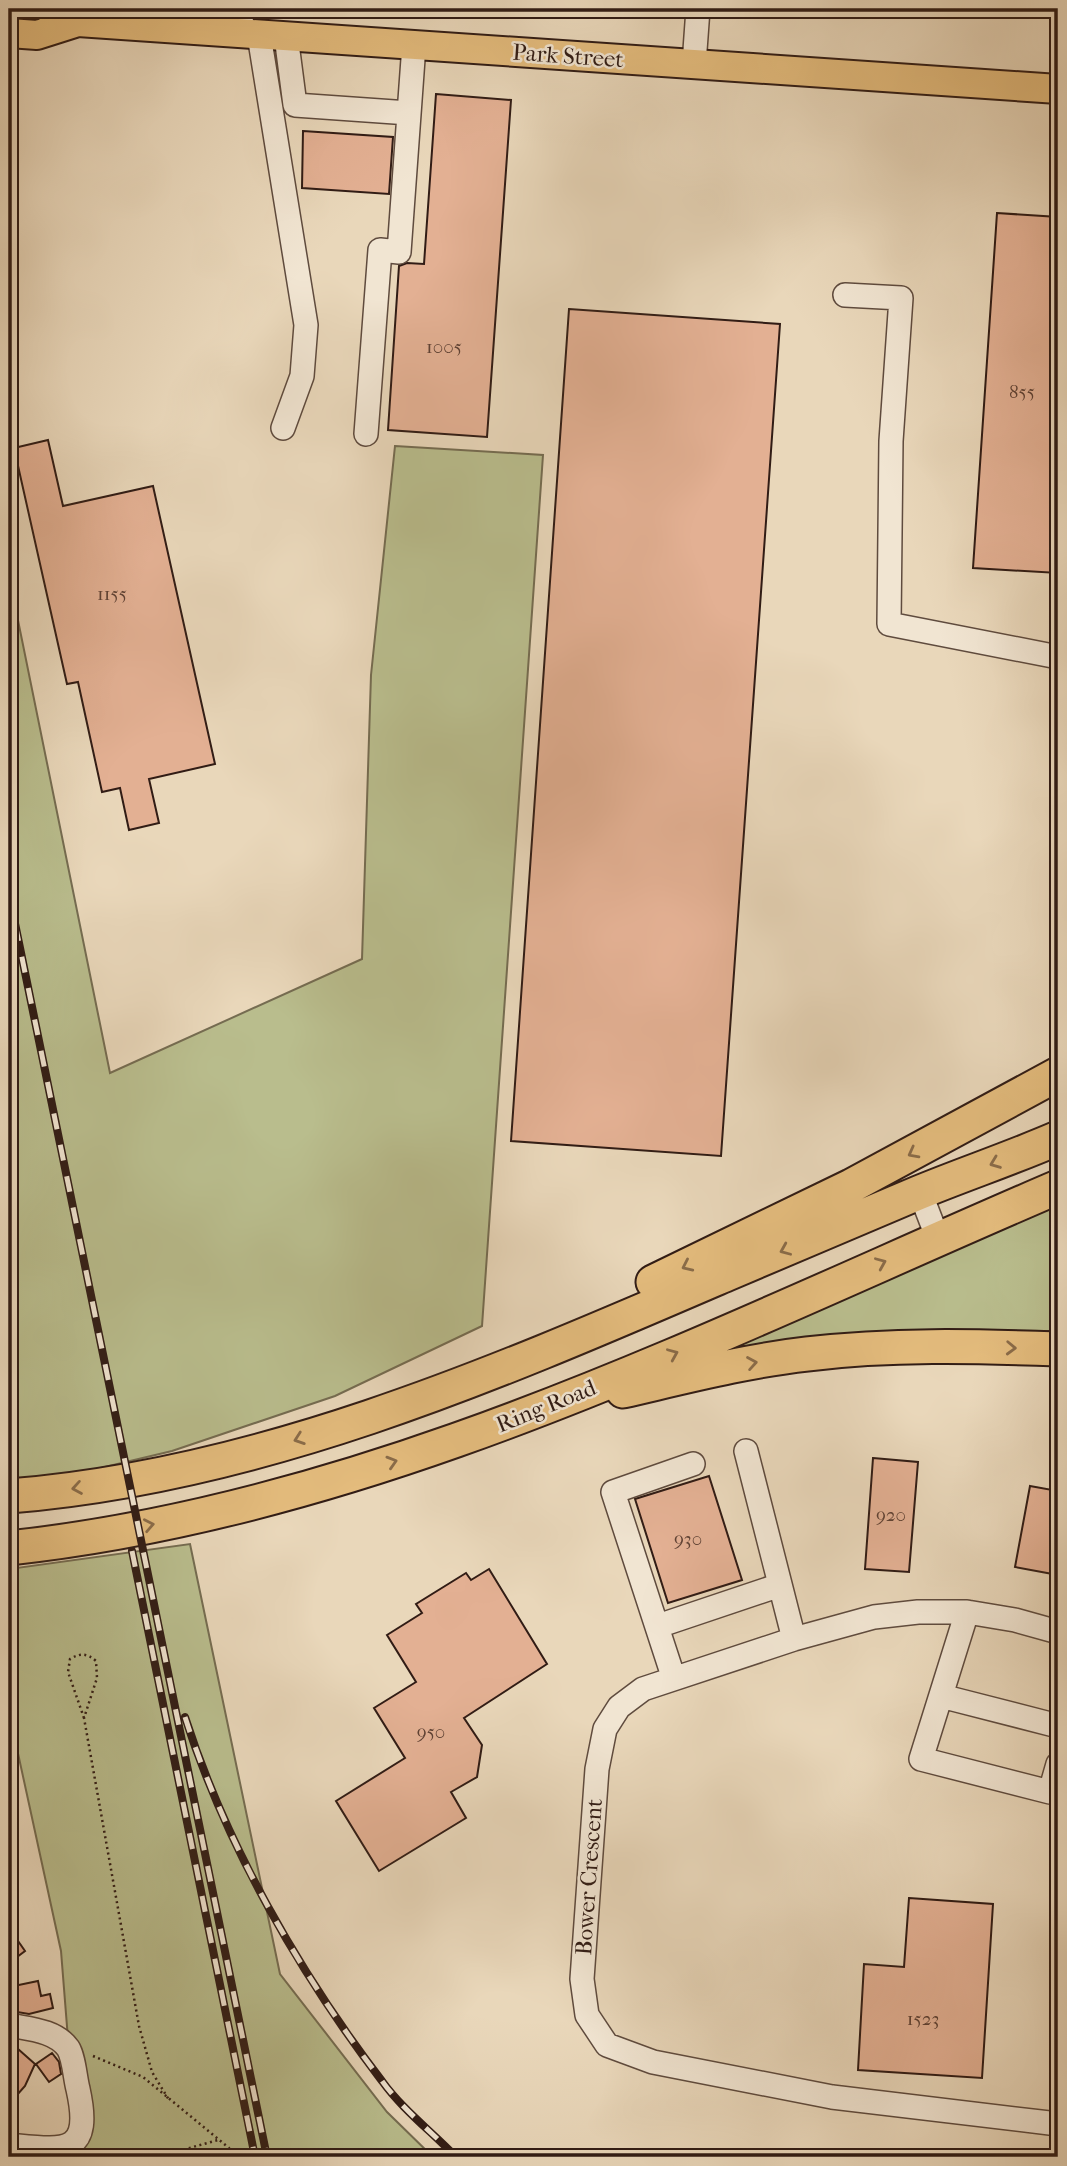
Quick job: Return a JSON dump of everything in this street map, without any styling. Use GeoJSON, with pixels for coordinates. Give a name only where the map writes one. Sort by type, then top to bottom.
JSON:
{"type":"FeatureCollection","features":[{"type":"Feature","properties":{"kind":"highway"},"geometry":{"type":"LineString","coordinates":[[347,1423],[701,1260],[851,1186],[1058,1073]]}},
{"type":"Feature","properties":{"kind":"highway"},"geometry":{"type":"LineString","coordinates":[[9,1496],[43,1493],[198,1467],[275,1448],[496,1373],[920,1192],[1058,1138]]}},
{"type":"Feature","properties":{"kind":"highway","name":"Ring Road"},"geometry":{"type":"LineString","coordinates":[[9,1548],[55,1543],[204,1515],[314,1487],[431,1450],[542,1409],[1058,1187]]}},
{"type":"Feature","properties":{"kind":"highway"},"geometry":{"type":"LineString","coordinates":[[542,1409],[735,1366],[805,1354],[875,1347],[1058,1349]]}},
{"type":"Feature","properties":{"kind":"main road","name":"Park Street"},"geometry":{"type":"LineString","coordinates":[[49,9],[78,22]]}},
{"type":"Feature","properties":{"kind":"main road","name":"Park Street"},"geometry":{"type":"LineString","coordinates":[[9,33],[37,35],[78,22],[141,18],[414,45],[1058,89]]}},
{"type":"Feature","properties":{"kind":"street"},"geometry":{"type":"LineString","coordinates":[[694,64],[698,9]]}},
{"type":"Feature","properties":{"kind":"street"},"geometry":{"type":"LineString","coordinates":[[257,28],[296,105],[409,113]]}},
{"type":"Feature","properties":{"kind":"street"},"geometry":{"type":"LineString","coordinates":[[257,28],[306,325],[302,376],[283,428]]}},
{"type":"Feature","properties":{"kind":"street"},"geometry":{"type":"LineString","coordinates":[[366,434],[380,250],[399,252],[414,45]]}},
{"type":"Feature","properties":{"kind":"street"},"geometry":{"type":"LineString","coordinates":[[845,295],[901,298],[891,441],[889,624],[1058,657]]}},
{"type":"Feature","properties":{"kind":"street"},"geometry":{"type":"LineString","coordinates":[[920,1192],[938,1239]]}},
{"type":"Feature","properties":{"kind":"street"},"geometry":{"type":"LineString","coordinates":[[746,1451],[794,1639]]}},
{"type":"Feature","properties":{"kind":"street"},"geometry":{"type":"LineString","coordinates":[[673,1676],[612,1492],[692,1464]]}},
{"type":"Feature","properties":{"kind":"street"},"geometry":{"type":"LineString","coordinates":[[658,1626],[780,1585]]}},
{"type":"Feature","properties":{"kind":"street","name":"Bower Crescent"},"geometry":{"type":"LineString","coordinates":[[1058,1632],[1015,1620],[967,1612],[918,1612],[874,1617],[673,1676],[643,1689],[620,1707],[605,1729],[597,1769],[582,1979],[587,2015],[607,2045],[653,2062],[832,2097],[1058,2124]]}},
{"type":"Feature","properties":{"kind":"street"},"geometry":{"type":"LineString","coordinates":[[967,1612],[921,1759],[1050,1792],[1058,1764]]}},
{"type":"Feature","properties":{"kind":"street"},"geometry":{"type":"LineString","coordinates":[[942,1696],[1058,1726]]}},
{"type":"Feature","properties":{"kind":"street"},"geometry":{"type":"LineString","coordinates":[[9,2025],[50,2034],[69,2048],[84,2118],[82,2132],[74,2142],[54,2150],[9,2145]]}},
{"type":"Feature","properties":{"kind":"path"},"geometry":{"type":"LineString","coordinates":[[84,1718],[97,1678],[96,1661],[90,1655],[79,1654],[70,1659],[68,1672],[84,1718],[139,2026],[152,2072],[169,2100]]}},
{"type":"Feature","properties":{"kind":"path"},"geometry":{"type":"LineString","coordinates":[[69,2048],[143,2077],[229,2148],[232,2157]]}},
{"type":"Feature","properties":{"kind":"path"},"geometry":{"type":"LineString","coordinates":[[157,2157],[218,2140]]}},
{"type":"Feature","properties":{"kind":"green space"},"geometry":{"type":"Polygon","coordinates":[[[395,446],[543,455],[482,1326],[335,1396],[172,1451],[46,1481],[9,1483],[9,576],[110,1073],[362,959],[371,675],[395,446]]]}},
{"type":"Feature","properties":{"kind":"green space"},"geometry":{"type":"Polygon","coordinates":[[[1058,1200],[1058,1331],[850,1334],[768,1346],[727,1356],[725,1344],[1058,1200]]]}},
{"type":"Feature","properties":{"kind":"green space"},"geometry":{"type":"Polygon","coordinates":[[[190,1544],[280,1974],[387,2112],[433,2157],[77,2157],[54,2150],[80,2115],[70,2064],[61,1951],[9,1712],[9,1569],[190,1544]]]}},
{"type":"Feature","properties":{"kind":"building"},"geometry":{"type":"Polygon","coordinates":[[[436,94],[511,100],[487,437],[388,430],[399,266],[407,263],[424,264],[436,94]]]}},
{"type":"Feature","properties":{"kind":"building"},"geometry":{"type":"Polygon","coordinates":[[[303,131],[393,137],[389,194],[302,188],[303,131]]]}},
{"type":"Feature","properties":{"kind":"building"},"geometry":{"type":"Polygon","coordinates":[[[997,213],[1058,217],[1058,573],[973,568],[997,213]]]}},
{"type":"Feature","properties":{"kind":"building"},"geometry":{"type":"Polygon","coordinates":[[[569,309],[780,324],[721,1156],[511,1141],[569,309]]]}},
{"type":"Feature","properties":{"kind":"building"},"geometry":{"type":"Polygon","coordinates":[[[48,440],[63,506],[153,486],[215,764],[149,779],[159,823],[129,830],[120,788],[102,792],[78,682],[67,684],[14,448],[48,440]]]}},
{"type":"Feature","properties":{"kind":"building"},"geometry":{"type":"Polygon","coordinates":[[[873,1458],[918,1462],[909,1572],[865,1569],[873,1458]]]}},
{"type":"Feature","properties":{"kind":"building"},"geometry":{"type":"Polygon","coordinates":[[[709,1476],[742,1580],[668,1603],[635,1499],[709,1476]]]}},
{"type":"Feature","properties":{"kind":"building"},"geometry":{"type":"Polygon","coordinates":[[[1030,1486],[1058,1491],[1058,1575],[1015,1567],[1030,1486]]]}},
{"type":"Feature","properties":{"kind":"building"},"geometry":{"type":"Polygon","coordinates":[[[489,1569],[547,1664],[464,1718],[482,1745],[477,1777],[451,1792],[466,1818],[379,1871],[336,1801],[405,1758],[374,1708],[416,1682],[387,1635],[422,1613],[416,1604],[466,1573],[471,1580],[489,1569]]]}},
{"type":"Feature","properties":{"kind":"building"},"geometry":{"type":"Polygon","coordinates":[[[909,1898],[993,1904],[982,2078],[858,2070],[864,1964],[904,1967],[909,1898]]]}},
{"type":"Feature","properties":{"kind":"building"},"geometry":{"type":"Polygon","coordinates":[[[9,1928],[25,1951],[9,1963],[9,1928]]]}},
{"type":"Feature","properties":{"kind":"building"},"geometry":{"type":"Polygon","coordinates":[[[38,1981],[41,1996],[50,1994],[53,2008],[29,2014],[11,2011],[9,1987],[38,1981]]]}},
{"type":"Feature","properties":{"kind":"building"},"geometry":{"type":"Polygon","coordinates":[[[9,2041],[35,2064],[25,2086],[9,2104],[9,2041]]]}},
{"type":"Feature","properties":{"kind":"building"},"geometry":{"type":"Polygon","coordinates":[[[52,2053],[59,2062],[61,2074],[49,2082],[36,2064],[52,2053]]]}},
{"type":"Feature","properties":{"kind":"railway"},"geometry":{"type":"LineString","coordinates":[[9,894],[267,2157]]}},
{"type":"Feature","properties":{"kind":"railway"},"geometry":{"type":"LineString","coordinates":[[132,1551],[255,2157]]}},
{"type":"Feature","properties":{"kind":"railway"},"geometry":{"type":"LineString","coordinates":[[185,1717],[222,1813],[294,1953],[322,1997],[390,2091],[456,2157]]}}]}
